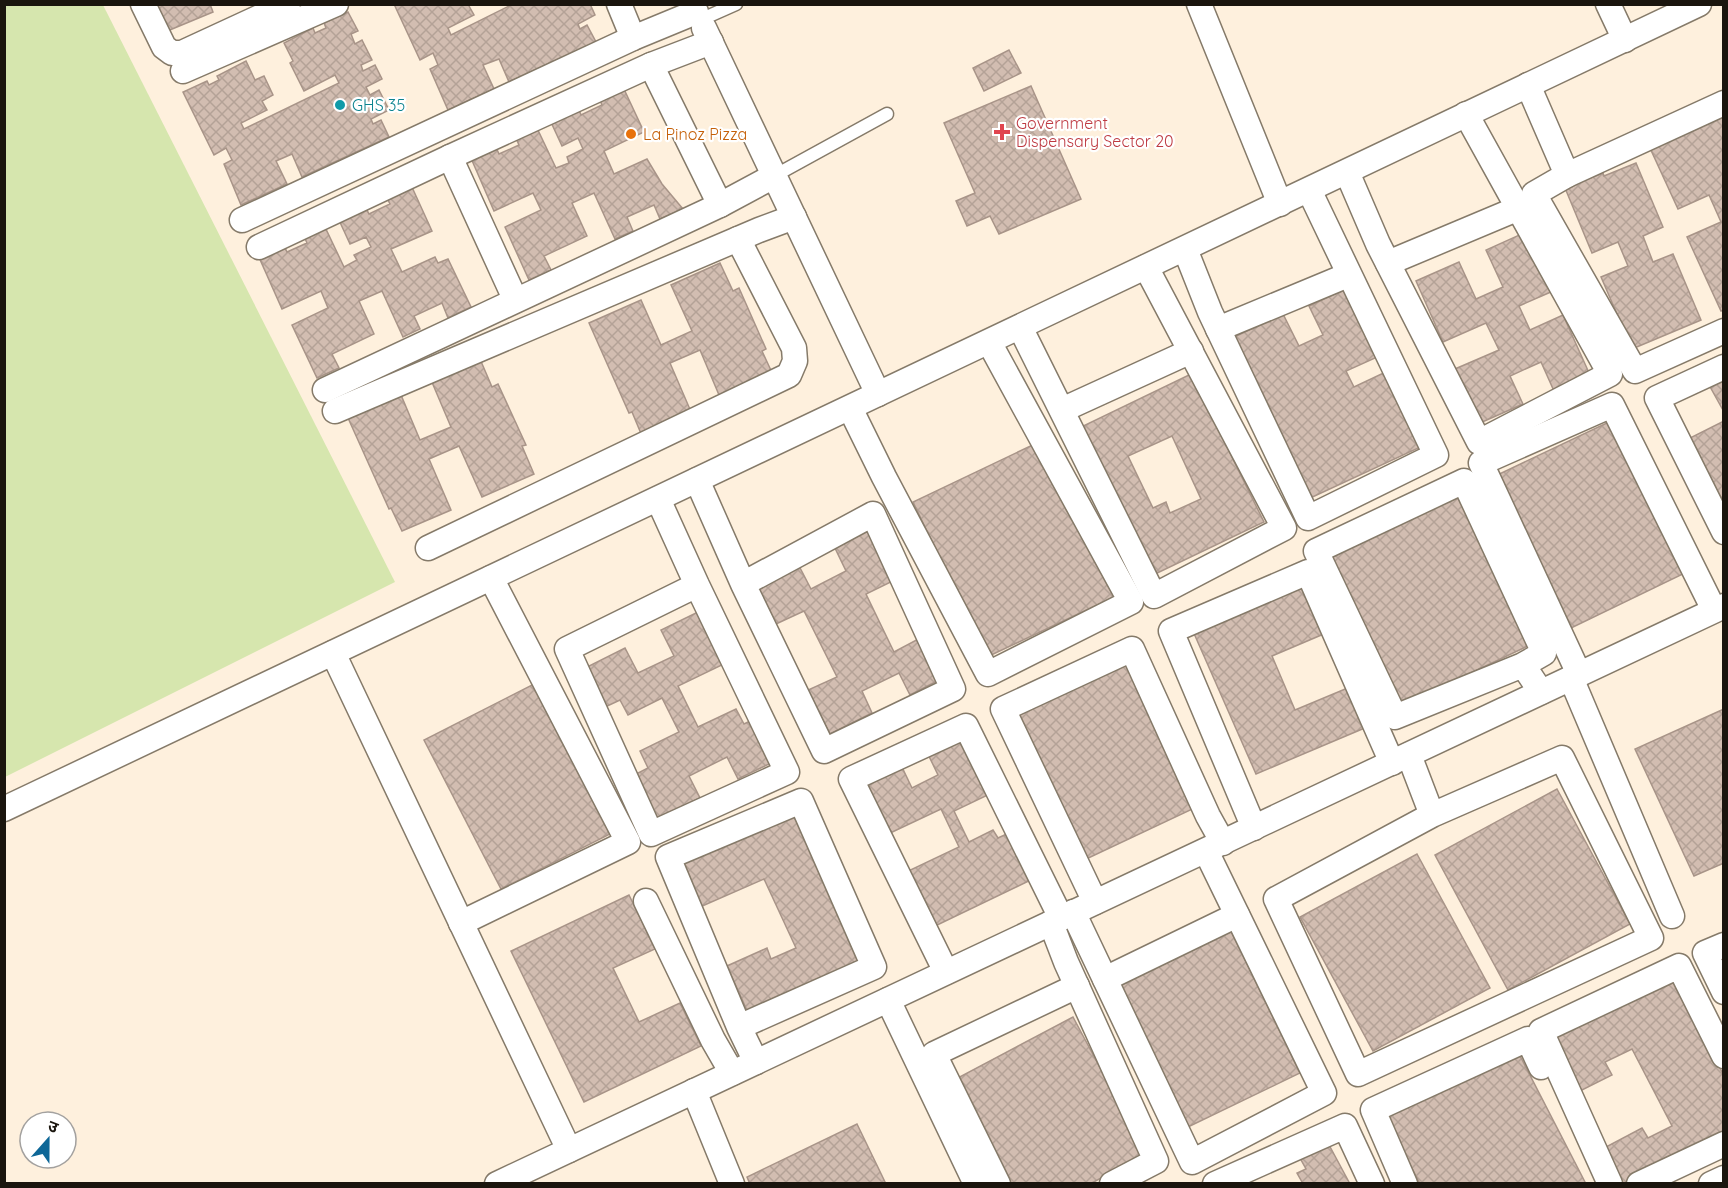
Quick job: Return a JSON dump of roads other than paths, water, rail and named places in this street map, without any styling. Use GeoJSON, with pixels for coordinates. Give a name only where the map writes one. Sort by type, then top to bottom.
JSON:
{"type":"FeatureCollection","features":[{"type":"Feature","properties":{"kind":"street"},"geometry":{"type":"LineString","coordinates":[[143,4],[164,47],[172,53],[182,53],[288,4]]}},
{"type":"Feature","properties":{"kind":"street"},"geometry":{"type":"LineString","coordinates":[[183,71],[336,4]]}},
{"type":"Feature","properties":{"kind":"street"},"geometry":{"type":"LineString","coordinates":[[619,4],[633,38]]}},
{"type":"Feature","properties":{"kind":"street"},"geometry":{"type":"LineString","coordinates":[[1199,4],[1280,204]]}},
{"type":"Feature","properties":{"kind":"street"},"geometry":{"type":"LineString","coordinates":[[1608,4],[1625,40]]}},
{"type":"Feature","properties":{"kind":"street"},"geometry":{"type":"LineString","coordinates":[[4,809],[1700,4]]}},
{"type":"Feature","properties":{"kind":"street"},"geometry":{"type":"LineString","coordinates":[[242,220],[633,38],[696,12],[878,394]]}},
{"type":"Feature","properties":{"kind":"street"},"geometry":{"type":"LineString","coordinates":[[259,247],[651,65],[711,42]]}},
{"type":"Feature","properties":{"kind":"street"},"geometry":{"type":"LineString","coordinates":[[651,65],[720,205]]}},
{"type":"Feature","properties":{"kind":"street"},"geometry":{"type":"LineString","coordinates":[[1528,85],[1567,175]]}},
{"type":"Feature","properties":{"kind":"street"},"geometry":{"type":"LineString","coordinates":[[1724,103],[1567,175],[1534,194],[1635,371],[1724,331]]}},
{"type":"Feature","properties":{"kind":"street"},"geometry":{"type":"LineString","coordinates":[[1347,172],[1388,263],[1479,442],[1610,374],[1466,114]]}},
{"type":"Feature","properties":{"kind":"street"},"geometry":{"type":"LineString","coordinates":[[450,157],[515,299]]}},
{"type":"Feature","properties":{"kind":"street"},"geometry":{"type":"LineString","coordinates":[[774,176],[720,205],[515,299],[330,401],[794,217]]}},
{"type":"Feature","properties":{"kind":"street"},"geometry":{"type":"LineString","coordinates":[[1185,249],[1218,329],[1308,518],[1436,455],[1309,190]]}},
{"type":"Feature","properties":{"kind":"street"},"geometry":{"type":"LineString","coordinates":[[1388,263],[1519,208]]}},
{"type":"Feature","properties":{"kind":"street"},"geometry":{"type":"LineString","coordinates":[[428,548],[789,375],[795,361],[794,348],[738,239]]}},
{"type":"Feature","properties":{"kind":"street"},"geometry":{"type":"LineString","coordinates":[[1020,327],[1154,596],[1284,528],[1146,267]]}},
{"type":"Feature","properties":{"kind":"street"},"geometry":{"type":"LineString","coordinates":[[1218,329],[1348,275]]}},
{"type":"Feature","properties":{"kind":"street"},"geometry":{"type":"LineString","coordinates":[[850,408],[988,674],[1131,602],[989,342]]}},
{"type":"Feature","properties":{"kind":"street"},"geometry":{"type":"LineString","coordinates":[[1062,410],[1191,351]]}},
{"type":"Feature","properties":{"kind":"street"},"geometry":{"type":"LineString","coordinates":[[1724,367],[1657,398],[1724,532]]}},
{"type":"Feature","properties":{"kind":"street"},"geometry":{"type":"LineString","coordinates":[[497,1184],[537,1175],[569,1150],[1214,847],[1541,692],[1575,676],[1719,608],[1612,405],[1481,463],[1575,676],[1672,916]]}},
{"type":"Feature","properties":{"kind":"street"},"geometry":{"type":"LineString","coordinates":[[697,480],[743,584],[824,751],[953,689],[873,514],[743,584]]}},
{"type":"Feature","properties":{"kind":"street"},"geometry":{"type":"LineString","coordinates":[[1464,482],[1544,653],[1523,665],[1395,717],[1316,551],[1464,482]]}},
{"type":"Feature","properties":{"kind":"street"},"geometry":{"type":"LineString","coordinates":[[658,499],[787,772],[651,834],[567,649],[697,585]]}},
{"type":"Feature","properties":{"kind":"street"},"geometry":{"type":"LineString","coordinates":[[1254,828],[1171,631],[1308,573],[1400,759],[1432,816]]}},
{"type":"Feature","properties":{"kind":"street"},"geometry":{"type":"LineString","coordinates":[[461,923],[628,842],[491,578]]}},
{"type":"Feature","properties":{"kind":"street"},"geometry":{"type":"LineString","coordinates":[[946,972],[851,779],[966,726],[1070,914],[1105,979],[1192,1162],[1324,1093],[1237,915],[1214,847],[1208,816],[1132,649],[1003,709],[1070,914],[1077,986],[1156,1161],[1112,1184]]}},
{"type":"Feature","properties":{"kind":"street"},"geometry":{"type":"LineString","coordinates":[[333,653],[569,1150]]}},
{"type":"Feature","properties":{"kind":"street"},"geometry":{"type":"LineString","coordinates":[[1523,665],[1541,692]]}},
{"type":"Feature","properties":{"kind":"street"},"geometry":{"type":"LineString","coordinates":[[1562,758],[1651,938],[1358,1074],[1276,899],[1432,816],[1562,758]]}},
{"type":"Feature","properties":{"kind":"street"},"geometry":{"type":"LineString","coordinates":[[739,1027],[874,967],[801,801],[668,857],[739,1027],[756,1062]]}},
{"type":"Feature","properties":{"kind":"street"},"geometry":{"type":"LineString","coordinates":[[646,901],[713,1040],[732,1073]]}},
{"type":"Feature","properties":{"kind":"street"},"geometry":{"type":"LineString","coordinates":[[1105,979],[1237,915]]}},
{"type":"Feature","properties":{"kind":"street"},"geometry":{"type":"LineString","coordinates":[[1724,945],[1705,953],[1724,992]]}},
{"type":"Feature","properties":{"kind":"street"},"geometry":{"type":"LineString","coordinates":[[1610,1184],[1541,1031],[1679,966],[1724,1056]]}},
{"type":"Feature","properties":{"kind":"street"},"geometry":{"type":"LineString","coordinates":[[998,1184],[934,1054],[1077,986]]}},
{"type":"Feature","properties":{"kind":"street"},"geometry":{"type":"LineString","coordinates":[[888,1000],[976,1184]]}},
{"type":"Feature","properties":{"kind":"street"},"geometry":{"type":"LineString","coordinates":[[1405,1184],[1373,1110],[1528,1039],[1597,1184]]}},
{"type":"Feature","properties":{"kind":"street"},"geometry":{"type":"LineString","coordinates":[[694,1091],[732,1184]]}},
{"type":"Feature","properties":{"kind":"street"},"geometry":{"type":"LineString","coordinates":[[1215,1184],[1345,1126],[1372,1184]]}},
{"type":"Feature","properties":{"kind":"street"},"geometry":{"type":"LineString","coordinates":[[1639,1184],[1724,1144]]}},
{"type":"Feature","properties":{"kind":"street"},"geometry":{"type":"LineString","coordinates":[[1711,1184],[1724,1178]]}},
{"type":"Feature","properties":{"kind":"lane"},"geometry":{"type":"LineString","coordinates":[[696,12],[736,4]]}},
{"type":"Feature","properties":{"kind":"lane"},"geometry":{"type":"LineString","coordinates":[[774,176],[887,114]]}},
{"type":"Feature","properties":{"kind":"place","name":"GHS 35"},"geometry":{"type":"Point","coordinates":[340,105]}},
{"type":"Feature","properties":{"kind":"place","name":"Government Dispensary Sector 20"},"geometry":{"type":"Point","coordinates":[1002,132]}},
{"type":"Feature","properties":{"kind":"place","name":"La Pinoz Pizza"},"geometry":{"type":"Point","coordinates":[631,134]}}]}
